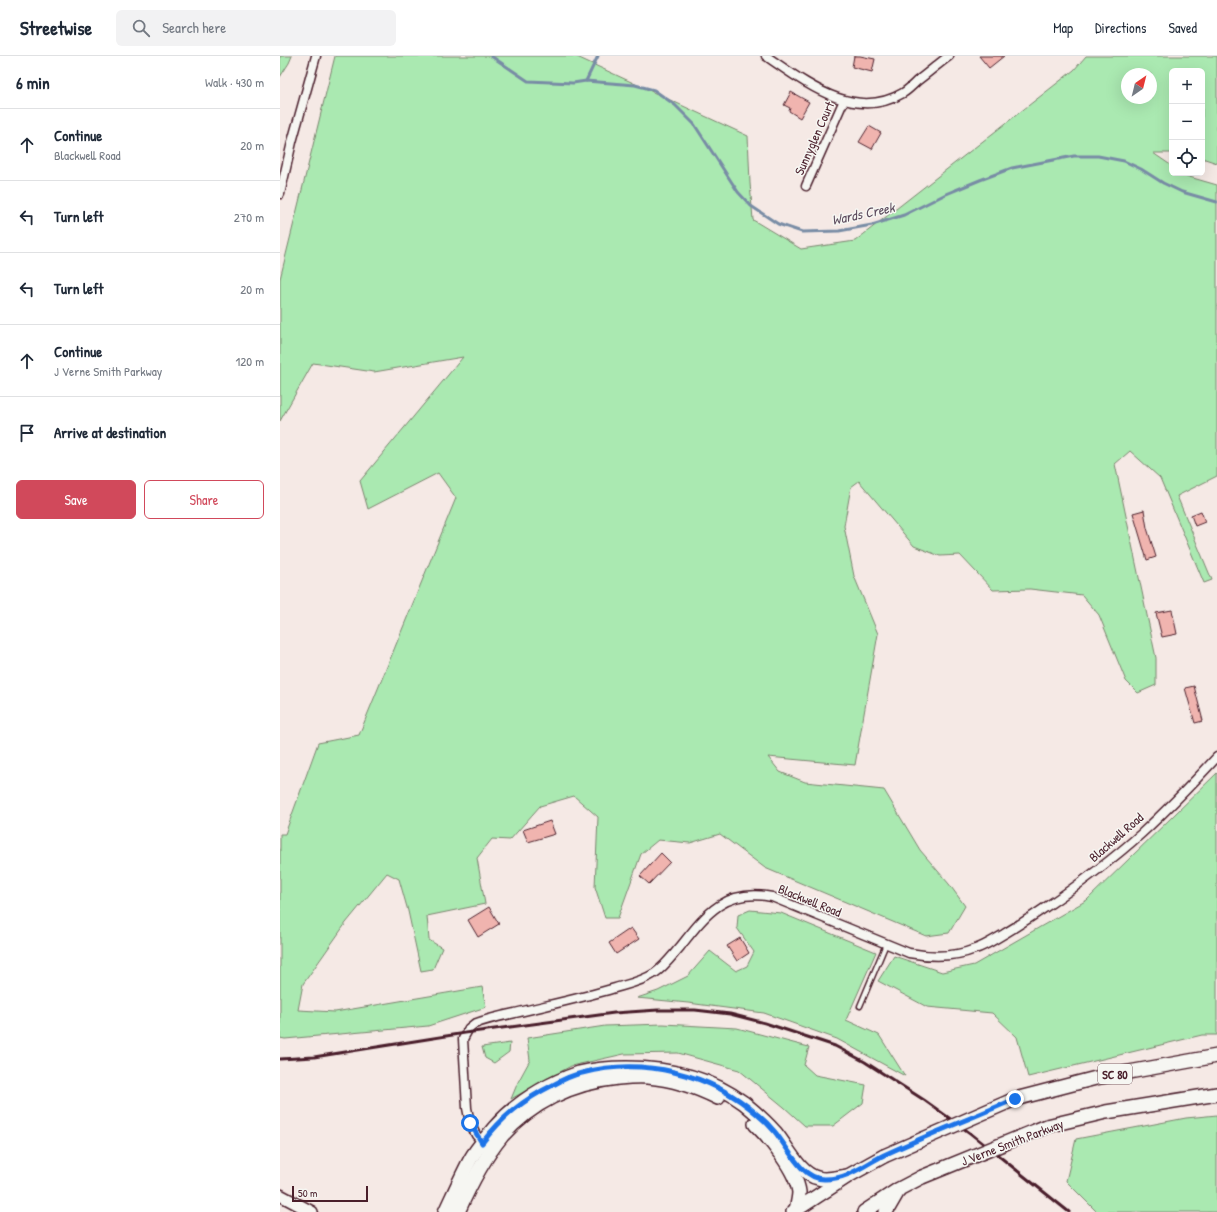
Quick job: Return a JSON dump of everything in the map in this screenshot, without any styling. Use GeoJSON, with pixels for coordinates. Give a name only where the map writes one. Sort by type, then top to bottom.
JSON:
{"type":"FeatureCollection","features":[{"type":"Feature","properties":{"kind":"main road","name":"SC 80"},"geometry":{"type":"LineString","coordinates":[[794,1211],[848,1176],[884,1156],[1015,1099],[1096,1078],[1217,1056]]}},
{"type":"Feature","properties":{"kind":"main road"},"geometry":{"type":"LineString","coordinates":[[458,1212],[479,1169],[493,1129],[520,1104],[543,1090],[580,1073],[600,1069],[639,1068],[660,1070],[680,1073],[700,1079],[722,1090],[758,1115],[775,1132],[799,1165],[812,1176],[825,1179],[848,1176]]}},
{"type":"Feature","properties":{"kind":"main road"},"geometry":{"type":"LineString","coordinates":[[445,1212],[470,1159],[501,1137],[525,1114],[561,1092],[587,1083],[633,1077],[648,1077],[686,1084],[732,1105],[750,1119],[765,1134],[788,1166],[799,1193],[794,1211]]}},
{"type":"Feature","properties":{"kind":"main road","name":"J Verne Smith Parkway"},"geometry":{"type":"LineString","coordinates":[[864,1212],[899,1189],[922,1177],[1047,1126],[1106,1112],[1217,1094]]}},
{"type":"Feature","properties":{"kind":"main road"},"geometry":{"type":"LineString","coordinates":[[886,1212],[899,1189]]}},
{"type":"Feature","properties":{"kind":"main road"},"geometry":{"type":"LineString","coordinates":[[280,1195],[312,1212]]}},
{"type":"Feature","properties":{"kind":"street"},"geometry":{"type":"LineString","coordinates":[[280,194],[292,142],[316,56]]}},
{"type":"Feature","properties":{"kind":"street"},"geometry":{"type":"LineString","coordinates":[[766,56],[823,92],[844,100],[859,103],[889,99],[903,92],[949,56]]}},
{"type":"Feature","properties":{"kind":"street","name":"Sunnyglen Court"},"geometry":{"type":"LineString","coordinates":[[806,186],[844,100]]}},
{"type":"Feature","properties":{"kind":"street","name":"Blackwell Road"},"geometry":{"type":"LineString","coordinates":[[487,1147],[470,1123],[467,1108],[463,1039],[469,1028],[474,1024],[602,992],[647,977],[664,966],[709,913],[718,906],[740,896],[761,895],[772,897],[909,953],[925,956],[942,956],[959,954],[975,949],[990,942],[1037,913],[1106,863],[1142,833],[1217,757]]}},
{"type":"Feature","properties":{"kind":"lane"},"geometry":{"type":"LineString","coordinates":[[860,1006],[886,944]]}},
{"type":"Feature","properties":{"kind":"green space"},"geometry":{"type":"Polygon","coordinates":[[[280,56],[292,56],[280,77],[280,56]]]}},
{"type":"Feature","properties":{"kind":"green space"},"geometry":{"type":"Polygon","coordinates":[[[335,56],[575,56],[748,136],[753,220],[801,249],[855,241],[1074,70],[1086,56],[1217,56],[1217,163],[1205,159],[1205,68],[1169,68],[1169,153],[1153,153],[1169,164],[1169,176],[1186,176],[1217,185],[1217,476],[1177,496],[1212,580],[1204,583],[1160,478],[1130,451],[1115,464],[1156,658],[1156,685],[1138,693],[1126,681],[1099,615],[1082,595],[1030,589],[993,590],[960,555],[940,556],[914,546],[859,481],[851,487],[844,526],[854,576],[878,634],[855,765],[768,757],[780,772],[805,782],[884,790],[920,850],[949,884],[965,906],[949,933],[926,936],[765,868],[720,834],[690,843],[658,840],[641,854],[618,918],[605,918],[595,887],[598,817],[574,796],[540,806],[510,840],[492,839],[477,858],[485,904],[427,916],[429,940],[442,948],[433,969],[421,971],[408,911],[399,879],[387,873],[346,923],[303,984],[298,1010],[335,1012],[482,987],[486,1007],[428,1026],[285,1039],[280,1038],[280,834],[285,834],[318,743],[359,735],[456,498],[438,473],[368,509],[360,481],[463,357],[374,372],[313,363],[280,421],[280,279],[335,56]]]}},
{"type":"Feature","properties":{"kind":"green space"},"geometry":{"type":"Polygon","coordinates":[[[1217,773],[1217,1035],[1202,1035],[1028,1077],[1017,1037],[992,1013],[927,1007],[878,981],[894,956],[942,972],[974,965],[1087,900],[1217,773]]]}},
{"type":"Feature","properties":{"kind":"green space"},"geometry":{"type":"Polygon","coordinates":[[[750,910],[781,913],[876,952],[846,1020],[879,1035],[905,1076],[837,1039],[764,1013],[637,998],[658,991],[688,976],[710,951],[736,971],[747,966],[754,952],[737,928],[738,915],[750,910]]]}},
{"type":"Feature","properties":{"kind":"green space"},"geometry":{"type":"Polygon","coordinates":[[[663,1024],[737,1028],[809,1047],[804,1065],[815,1075],[866,1085],[863,1103],[833,1126],[805,1126],[739,1070],[678,1053],[624,1054],[571,1066],[511,1099],[530,1060],[527,1038],[605,1026],[663,1024]]]}},
{"type":"Feature","properties":{"kind":"green space"},"geometry":{"type":"Polygon","coordinates":[[[510,1043],[509,1052],[494,1063],[485,1058],[482,1047],[510,1043]]]}},
{"type":"Feature","properties":{"kind":"green space"},"geometry":{"type":"Polygon","coordinates":[[[1217,1115],[1217,1212],[1097,1212],[1066,1181],[1076,1139],[1186,1118],[1217,1115]]]}},
{"type":"Feature","properties":{"kind":"building"},"geometry":{"type":"Polygon","coordinates":[[[854,56],[875,59],[872,72],[852,67],[854,56]]]}},
{"type":"Feature","properties":{"kind":"building"},"geometry":{"type":"Polygon","coordinates":[[[979,56],[1004,56],[989,68],[979,56]]]}},
{"type":"Feature","properties":{"kind":"building"},"geometry":{"type":"Polygon","coordinates":[[[791,92],[809,102],[800,118],[789,111],[790,108],[784,105],[791,92]]]}},
{"type":"Feature","properties":{"kind":"building"},"geometry":{"type":"Polygon","coordinates":[[[869,126],[881,133],[872,149],[859,142],[869,126]]]}},
{"type":"Feature","properties":{"kind":"building"},"geometry":{"type":"Polygon","coordinates":[[[1144,510],[1147,528],[1156,557],[1147,560],[1133,513],[1144,510]]]}},
{"type":"Feature","properties":{"kind":"building"},"geometry":{"type":"Polygon","coordinates":[[[1201,511],[1205,522],[1195,526],[1191,515],[1201,511]]]}},
{"type":"Feature","properties":{"kind":"building"},"geometry":{"type":"Polygon","coordinates":[[[1172,610],[1177,634],[1162,637],[1156,613],[1172,610]]]}},
{"type":"Feature","properties":{"kind":"building"},"geometry":{"type":"Polygon","coordinates":[[[1194,686],[1203,721],[1195,723],[1185,688],[1194,686]]]}},
{"type":"Feature","properties":{"kind":"building"},"geometry":{"type":"Polygon","coordinates":[[[550,821],[555,834],[528,842],[523,830],[550,821]]]}},
{"type":"Feature","properties":{"kind":"building"},"geometry":{"type":"Polygon","coordinates":[[[661,853],[670,862],[649,884],[640,876],[661,853]]]}},
{"type":"Feature","properties":{"kind":"building"},"geometry":{"type":"Polygon","coordinates":[[[489,907],[499,924],[478,937],[468,920],[489,907]]]}},
{"type":"Feature","properties":{"kind":"building"},"geometry":{"type":"Polygon","coordinates":[[[631,928],[639,939],[616,954],[609,943],[631,928]]]}},
{"type":"Feature","properties":{"kind":"building"},"geometry":{"type":"Polygon","coordinates":[[[740,938],[749,953],[737,961],[727,946],[740,938]]]}},
{"type":"Feature","properties":{"kind":"waterway","name":"Wards Creek"},"geometry":{"type":"LineString","coordinates":[[491,56],[528,81],[573,83],[586,81],[635,85],[654,90],[675,105],[694,124],[738,192],[751,206],[778,224],[802,232],[839,231],[872,225],[904,215],[946,194],[1012,168],[1074,156],[1098,156],[1124,161],[1182,192],[1217,202]]}},
{"type":"Feature","properties":{"kind":"waterway"},"geometry":{"type":"LineString","coordinates":[[586,81],[598,56]]}},
{"type":"Feature","properties":{"kind":"railway"},"geometry":{"type":"LineString","coordinates":[[280,1059],[314,1057],[465,1033],[614,1013],[658,1010],[695,1010],[730,1014],[765,1023],[835,1046],[865,1062],[924,1100],[970,1133],[1069,1212]]}},
{"type":"Feature","properties":{"kind":"route"},"geometry":{"type":"LineString","coordinates":[[470,1123],[482,1143],[504,1117],[520,1104],[543,1090],[580,1073],[600,1069],[618,1068],[639,1068],[680,1073],[700,1079],[722,1090],[744,1104],[758,1115],[775,1132],[799,1165],[807,1173],[812,1176],[825,1179],[848,1176],[884,1156],[1015,1099]]}}]}
